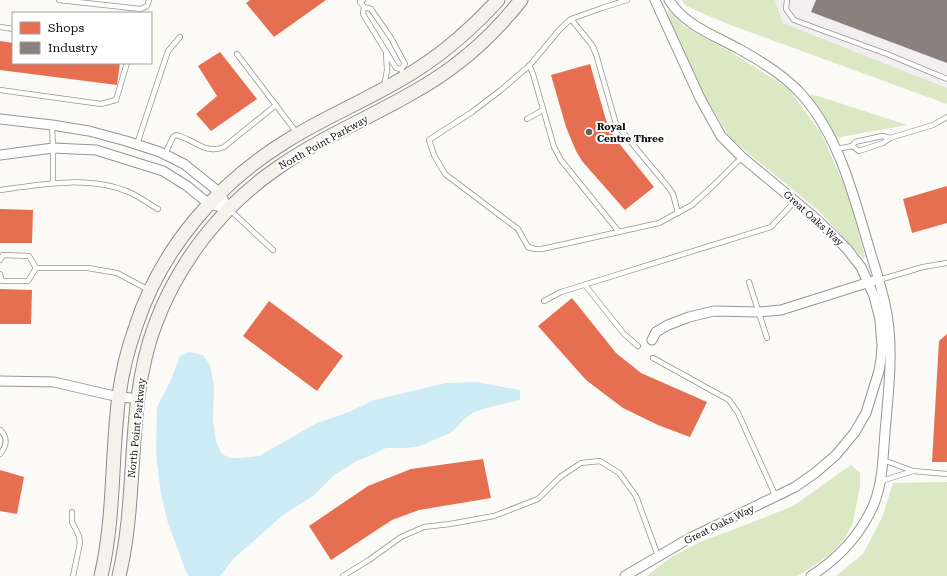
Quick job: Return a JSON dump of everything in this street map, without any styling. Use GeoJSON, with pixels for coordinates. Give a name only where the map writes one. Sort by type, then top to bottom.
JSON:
{"type":"FeatureCollection","features":[{"type":"Feature","properties":{"kind":"street","name":"North Point Parkway"},"geometry":{"type":"LineString","coordinates":[[101,576],[109,529],[119,396],[125,363],[132,338],[150,290],[177,244],[219,192],[252,165],[298,134],[384,89],[402,73],[420,68],[455,42],[477,23],[498,0]]}},
{"type":"Feature","properties":{"kind":"street","name":"North Point Parkway"},"geometry":{"type":"LineString","coordinates":[[119,576],[127,527],[137,399],[140,382],[148,346],[155,325],[182,268],[199,244],[229,209],[262,180],[292,158],[414,92],[447,71],[487,37],[521,0]]}},
{"type":"Feature","properties":{"kind":"street","name":"Great Oaks Way"},"geometry":{"type":"LineString","coordinates":[[625,576],[688,539],[776,497],[805,480],[836,455],[855,432],[866,412],[879,371],[882,346],[880,320],[874,296],[861,267],[847,249],[830,232],[721,136],[655,0]]}},
{"type":"Feature","properties":{"kind":"street"},"geometry":{"type":"LineString","coordinates":[[668,0],[674,9],[688,20],[711,36],[738,49],[785,79],[803,96],[821,120],[837,149],[878,280],[888,322],[890,350],[881,481],[874,503],[861,529],[844,551],[811,576]]}},
{"type":"Feature","properties":{"kind":"street"},"geometry":{"type":"LineString","coordinates":[[0,119],[90,131],[137,144],[165,154],[184,164],[219,192],[229,209]]}},
{"type":"Feature","properties":{"kind":"street"},"geometry":{"type":"LineString","coordinates":[[0,155],[53,148],[96,150],[163,171],[187,186],[209,204],[229,209]]}},
{"type":"Feature","properties":{"kind":"street"},"geometry":{"type":"LineString","coordinates":[[652,340],[656,332],[668,325],[689,317],[714,311],[758,312],[781,310],[878,280]]}},
{"type":"Feature","properties":{"kind":"street"},"geometry":{"type":"LineString","coordinates":[[0,381],[54,382],[137,399]]}},
{"type":"Feature","properties":{"kind":"lane"},"geometry":{"type":"LineString","coordinates":[[59,0],[141,9],[147,6],[149,0]]}},
{"type":"Feature","properties":{"kind":"lane"},"geometry":{"type":"LineString","coordinates":[[363,0],[360,2],[364,7],[370,9],[391,38],[404,64],[402,73],[396,68],[363,14],[364,7]]}},
{"type":"Feature","properties":{"kind":"lane"},"geometry":{"type":"LineString","coordinates":[[627,0],[571,19],[560,29],[529,65],[500,90],[472,112],[429,140],[434,155],[445,174],[518,229],[528,247],[542,249],[659,223],[692,205],[742,156]]}},
{"type":"Feature","properties":{"kind":"lane"},"geometry":{"type":"LineString","coordinates":[[787,0],[786,9],[794,20],[887,54],[947,79]]}},
{"type":"Feature","properties":{"kind":"lane"},"geometry":{"type":"LineString","coordinates":[[571,19],[592,45],[596,54],[616,124],[669,188],[673,194],[678,213]]}},
{"type":"Feature","properties":{"kind":"lane"},"geometry":{"type":"LineString","coordinates":[[0,27],[12,29]]}},
{"type":"Feature","properties":{"kind":"lane"},"geometry":{"type":"LineString","coordinates":[[137,144],[168,51],[180,37]]}},
{"type":"Feature","properties":{"kind":"lane"},"geometry":{"type":"LineString","coordinates":[[384,89],[387,70],[386,51]]}},
{"type":"Feature","properties":{"kind":"lane"},"geometry":{"type":"LineString","coordinates":[[237,54],[298,134]]}},
{"type":"Feature","properties":{"kind":"lane"},"geometry":{"type":"LineString","coordinates":[[0,90],[101,104],[116,100],[127,64]]}},
{"type":"Feature","properties":{"kind":"lane"},"geometry":{"type":"LineString","coordinates":[[529,65],[533,74],[554,147],[561,160],[619,232]]}},
{"type":"Feature","properties":{"kind":"lane"},"geometry":{"type":"LineString","coordinates":[[165,154],[173,137],[176,135],[209,150],[217,150],[224,147],[276,105]]}},
{"type":"Feature","properties":{"kind":"lane"},"geometry":{"type":"LineString","coordinates":[[527,119],[543,110]]}},
{"type":"Feature","properties":{"kind":"lane"},"geometry":{"type":"LineString","coordinates":[[852,146],[859,151],[884,143],[890,138],[934,125],[947,117]]}},
{"type":"Feature","properties":{"kind":"lane"},"geometry":{"type":"LineString","coordinates":[[52,125],[53,183]]}},
{"type":"Feature","properties":{"kind":"lane"},"geometry":{"type":"LineString","coordinates":[[837,149],[852,146],[855,142],[882,136],[890,138]]}},
{"type":"Feature","properties":{"kind":"lane"},"geometry":{"type":"LineString","coordinates":[[0,190],[53,183],[99,184],[131,193],[158,209]]}},
{"type":"Feature","properties":{"kind":"lane"},"geometry":{"type":"LineString","coordinates":[[544,301],[561,292],[771,227],[795,201]]}},
{"type":"Feature","properties":{"kind":"lane"},"geometry":{"type":"LineString","coordinates":[[229,209],[273,250]]}},
{"type":"Feature","properties":{"kind":"lane"},"geometry":{"type":"LineString","coordinates":[[0,260],[3,256],[29,256],[36,268]]}},
{"type":"Feature","properties":{"kind":"lane"},"geometry":{"type":"LineString","coordinates":[[878,280],[923,267],[947,263]]}},
{"type":"Feature","properties":{"kind":"lane"},"geometry":{"type":"LineString","coordinates":[[36,268],[88,268],[117,273],[150,290]]}},
{"type":"Feature","properties":{"kind":"lane"},"geometry":{"type":"LineString","coordinates":[[0,274],[2,281],[28,281],[36,268]]}},
{"type":"Feature","properties":{"kind":"lane"},"geometry":{"type":"LineString","coordinates":[[749,282],[767,338]]}},
{"type":"Feature","properties":{"kind":"lane"},"geometry":{"type":"LineString","coordinates":[[585,285],[624,334],[638,346]]}},
{"type":"Feature","properties":{"kind":"lane"},"geometry":{"type":"LineString","coordinates":[[653,358],[729,400],[738,413],[776,497]]}},
{"type":"Feature","properties":{"kind":"lane"},"geometry":{"type":"LineString","coordinates":[[0,430],[5,436],[6,442],[5,448],[0,454]]}},
{"type":"Feature","properties":{"kind":"lane"},"geometry":{"type":"LineString","coordinates":[[883,460],[913,471],[947,474]]}},
{"type":"Feature","properties":{"kind":"lane"},"geometry":{"type":"LineString","coordinates":[[342,576],[369,560],[401,537],[424,527],[494,516],[538,499],[560,477],[581,463],[600,461],[619,473],[636,496],[658,556]]}},
{"type":"Feature","properties":{"kind":"lane"},"geometry":{"type":"LineString","coordinates":[[881,481],[913,471]]}},
{"type":"Feature","properties":{"kind":"lane"},"geometry":{"type":"LineString","coordinates":[[72,512],[72,522],[79,536],[80,543],[73,575]]}},
{"type":"Feature","properties":{"kind":"shaded area"},"geometry":{"type":"Polygon","coordinates":[[[775,0],[947,0],[947,88],[783,23],[775,0]]]}},
{"type":"Feature","properties":{"kind":"green space"},"geometry":{"type":"Polygon","coordinates":[[[682,0],[775,0],[783,23],[947,88],[947,104],[728,24],[686,6],[682,0]]]}},
{"type":"Feature","properties":{"kind":"green space"},"geometry":{"type":"Polygon","coordinates":[[[667,9],[684,26],[734,54],[789,89],[821,133],[848,194],[865,257],[863,258],[819,211],[730,138],[704,95],[670,20],[667,9]]]}},
{"type":"Feature","properties":{"kind":"green space"},"geometry":{"type":"Polygon","coordinates":[[[811,95],[907,125],[835,138],[809,98],[811,95]]]}},
{"type":"Feature","properties":{"kind":"green space"},"geometry":{"type":"Polygon","coordinates":[[[851,465],[860,473],[860,486],[853,523],[844,540],[829,555],[800,575],[647,576],[670,558],[700,542],[793,506],[851,465]]]}},
{"type":"Feature","properties":{"kind":"green space"},"geometry":{"type":"Polygon","coordinates":[[[947,482],[947,576],[836,576],[863,554],[882,518],[893,483],[947,482]]]}},
{"type":"Feature","properties":{"kind":"water"},"geometry":{"type":"Polygon","coordinates":[[[189,352],[203,355],[210,365],[214,385],[213,421],[216,441],[221,453],[229,458],[259,456],[317,423],[349,412],[374,400],[446,383],[477,382],[520,390],[520,400],[474,412],[463,420],[450,433],[420,446],[386,448],[355,462],[334,475],[313,496],[283,515],[234,558],[220,576],[189,576],[168,523],[161,494],[156,450],[157,407],[170,382],[180,356],[189,352]]]}},
{"type":"Feature","properties":{"kind":"building: Shops"},"geometry":{"type":"Polygon","coordinates":[[[250,0],[326,0],[274,37],[246,3],[250,0]]]}},
{"type":"Feature","properties":{"kind":"building: Shops"},"geometry":{"type":"Polygon","coordinates":[[[0,41],[12,43],[12,64],[120,64],[117,85],[0,70],[0,41]]]}},
{"type":"Feature","properties":{"kind":"building: Shops"},"geometry":{"type":"Polygon","coordinates":[[[220,52],[257,99],[211,131],[196,114],[217,96],[198,66],[220,52]]]}},
{"type":"Feature","properties":{"kind":"building: Shops","name":"Royal Centre Three"},"geometry":{"type":"Polygon","coordinates":[[[590,64],[608,127],[614,137],[654,187],[625,210],[582,161],[576,151],[566,127],[551,75],[590,64]]]}},
{"type":"Feature","properties":{"kind":"building: Shops"},"geometry":{"type":"Polygon","coordinates":[[[947,186],[947,223],[912,233],[903,199],[947,186]]]}},
{"type":"Feature","properties":{"kind":"building: Shops"},"geometry":{"type":"Polygon","coordinates":[[[0,209],[33,210],[32,243],[0,243],[0,209]]]}},
{"type":"Feature","properties":{"kind":"building: Shops"},"geometry":{"type":"Polygon","coordinates":[[[0,289],[32,290],[31,324],[0,324],[0,289]]]}},
{"type":"Feature","properties":{"kind":"building: Shops"},"geometry":{"type":"Polygon","coordinates":[[[572,298],[616,353],[641,373],[707,402],[690,437],[658,425],[623,408],[586,380],[538,326],[572,298]]]}},
{"type":"Feature","properties":{"kind":"building: Shops"},"geometry":{"type":"Polygon","coordinates":[[[269,301],[343,356],[317,391],[243,336],[269,301]]]}},
{"type":"Feature","properties":{"kind":"building: Shops"},"geometry":{"type":"Polygon","coordinates":[[[947,334],[947,462],[932,462],[939,341],[947,334]]]}},
{"type":"Feature","properties":{"kind":"building: Shops"},"geometry":{"type":"Polygon","coordinates":[[[483,459],[491,498],[419,510],[392,520],[331,560],[309,526],[368,486],[411,469],[483,459]]]}},
{"type":"Feature","properties":{"kind":"building: Shops"},"geometry":{"type":"Polygon","coordinates":[[[0,470],[24,477],[17,514],[0,511],[0,470]]]}},
{"type":"Feature","properties":{"kind":"building: Industry"},"geometry":{"type":"Polygon","coordinates":[[[816,0],[947,0],[947,63],[811,12],[816,0]]]}},
{"type":"Feature","properties":{"kind":"place","name":"Royal Centre Three"},"geometry":{"type":"Point","coordinates":[589,132]}}]}
